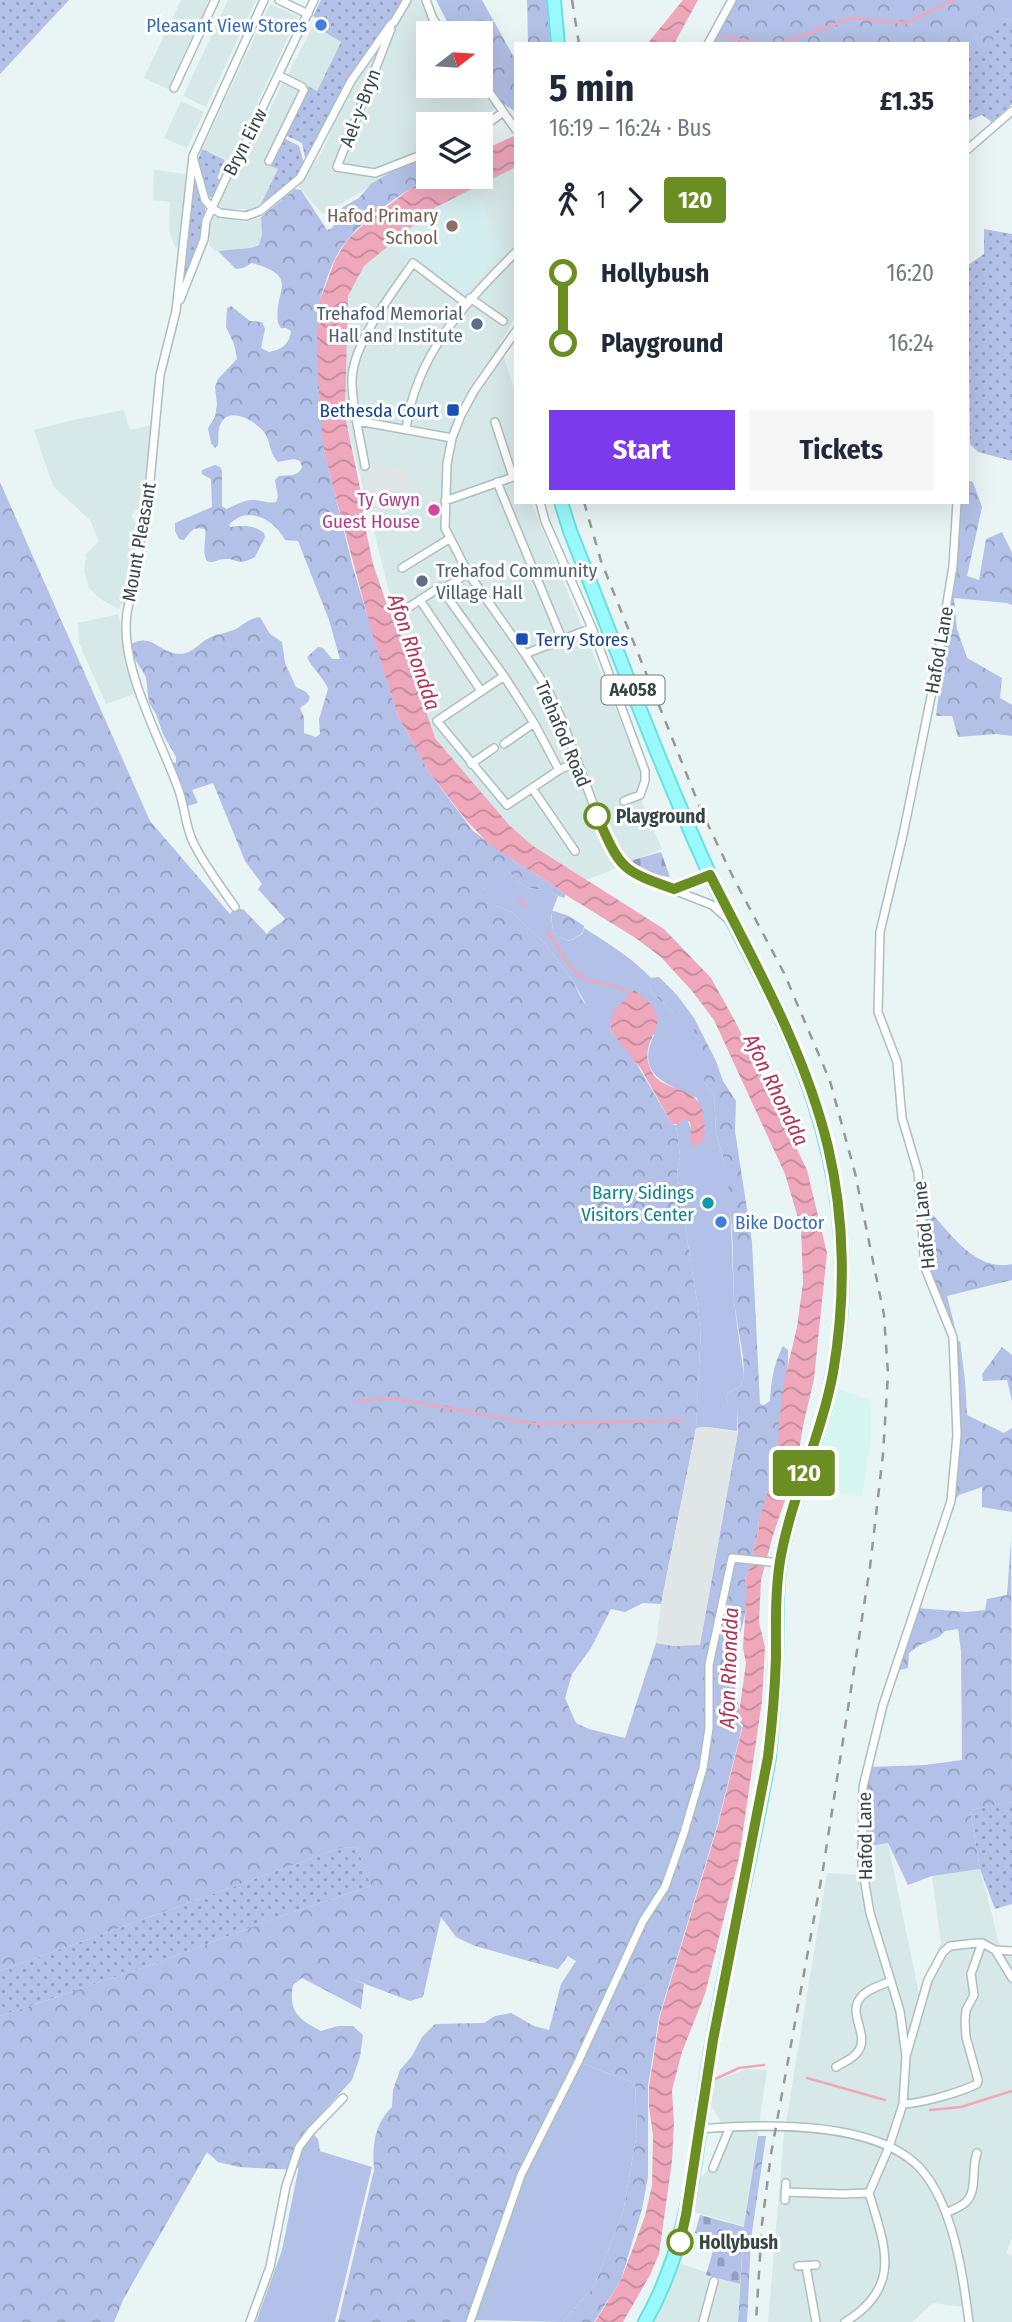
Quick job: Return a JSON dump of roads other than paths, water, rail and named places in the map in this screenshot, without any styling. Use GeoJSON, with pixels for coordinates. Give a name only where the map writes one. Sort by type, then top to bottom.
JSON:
{"type":"FeatureCollection","features":[{"type":"Feature","properties":{"kind":"main road"},"geometry":{"type":"LineString","coordinates":[[554,0],[558,42]]}},
{"type":"Feature","properties":{"kind":"main road","name":"A4058"},"geometry":{"type":"LineString","coordinates":[[562,504],[625,671],[710,875],[783,1023],[818,1112],[834,1180],[841,1244],[841,1294],[833,1373],[825,1408],[774,1562],[776,1602],[773,1710],[768,1757],[713,2040],[686,2215],[680,2243],[664,2287],[645,2322]]}},
{"type":"Feature","properties":{"kind":"street"},"geometry":{"type":"LineString","coordinates":[[174,88],[215,0]]}},
{"type":"Feature","properties":{"kind":"street","name":"Mount Pleasant"},"geometry":{"type":"LineString","coordinates":[[235,907],[192,842],[177,786],[146,710],[126,637],[125,618],[150,481],[160,374],[176,311],[193,156],[264,0]]}},
{"type":"Feature","properties":{"kind":"street"},"geometry":{"type":"LineString","coordinates":[[279,0],[308,14]]}},
{"type":"Feature","properties":{"kind":"street","name":"Bryn Eirw"},"geometry":{"type":"LineString","coordinates":[[176,311],[204,239],[206,220],[314,0]]}},
{"type":"Feature","properties":{"kind":"street"},"geometry":{"type":"LineString","coordinates":[[193,156],[205,200],[212,208],[220,213],[239,216],[260,212],[300,178],[351,80],[407,0]]}},
{"type":"Feature","properties":{"kind":"street"},"geometry":{"type":"LineString","coordinates":[[426,0],[435,21]]}},
{"type":"Feature","properties":{"kind":"street"},"geometry":{"type":"LineString","coordinates":[[709,42],[732,0]]}},
{"type":"Feature","properties":{"kind":"street","name":"Ael-y-Bryn"},"geometry":{"type":"LineString","coordinates":[[394,22],[337,167],[375,173],[416,157]]}},
{"type":"Feature","properties":{"kind":"street"},"geometry":{"type":"LineString","coordinates":[[269,162],[303,90],[278,75]]}},
{"type":"Feature","properties":{"kind":"street"},"geometry":{"type":"LineString","coordinates":[[494,98],[514,127]]}},
{"type":"Feature","properties":{"kind":"street"},"geometry":{"type":"LineString","coordinates":[[969,148],[1012,111]]}},
{"type":"Feature","properties":{"kind":"street"},"geometry":{"type":"LineString","coordinates":[[493,120],[503,112]]}},
{"type":"Feature","properties":{"kind":"street"},"geometry":{"type":"LineString","coordinates":[[405,430],[419,376],[440,340],[469,301],[514,254]]}},
{"type":"Feature","properties":{"kind":"street"},"geometry":{"type":"LineString","coordinates":[[365,466],[352,380],[357,354],[379,313],[413,263],[503,321]]}},
{"type":"Feature","properties":{"kind":"street","name":"Trehafod Road"},"geometry":{"type":"LineString","coordinates":[[514,334],[474,391],[452,438],[445,528],[468,573],[549,692],[602,827],[625,868],[638,876],[712,905],[737,928]]}},
{"type":"Feature","properties":{"kind":"street"},"geometry":{"type":"LineString","coordinates":[[358,421],[452,438]]}},
{"type":"Feature","properties":{"kind":"street"},"geometry":{"type":"LineString","coordinates":[[445,501],[514,476],[495,422]]}},
{"type":"Feature","properties":{"kind":"street"},"geometry":{"type":"LineString","coordinates":[[497,482],[562,639]]}},
{"type":"Feature","properties":{"kind":"street"},"geometry":{"type":"LineString","coordinates":[[541,504],[545,521],[592,628],[645,771],[640,795],[624,801]]}},
{"type":"Feature","properties":{"kind":"street","name":"Hafod Lane"},"geometry":{"type":"LineString","coordinates":[[869,2193],[889,2147],[903,2104],[906,2056],[900,2011],[870,1913],[862,1866],[863,1787],[883,1705],[950,1500],[957,1435],[953,1337],[925,1268],[918,1172],[902,1118],[897,1062],[878,1012],[880,932],[934,682],[953,566],[957,504]]}},
{"type":"Feature","properties":{"kind":"street"},"geometry":{"type":"LineString","coordinates":[[402,568],[450,539]]}},
{"type":"Feature","properties":{"kind":"street"},"geometry":{"type":"LineString","coordinates":[[403,611],[468,573]]}},
{"type":"Feature","properties":{"kind":"street"},"geometry":{"type":"LineString","coordinates":[[441,589],[504,676],[534,723],[559,770]]}},
{"type":"Feature","properties":{"kind":"street"},"geometry":{"type":"LineString","coordinates":[[420,600],[481,691]]}},
{"type":"Feature","properties":{"kind":"street"},"geometry":{"type":"LineString","coordinates":[[525,654],[592,628]]}},
{"type":"Feature","properties":{"kind":"street"},"geometry":{"type":"LineString","coordinates":[[504,676],[437,721],[471,764],[507,805],[559,770],[577,762]]}},
{"type":"Feature","properties":{"kind":"street"},"geometry":{"type":"LineString","coordinates":[[504,744],[534,723]]}},
{"type":"Feature","properties":{"kind":"street"},"geometry":{"type":"LineString","coordinates":[[471,764],[494,748]]}},
{"type":"Feature","properties":{"kind":"street"},"geometry":{"type":"LineString","coordinates":[[532,788],[575,851]]}},
{"type":"Feature","properties":{"kind":"street"},"geometry":{"type":"LineString","coordinates":[[674,889],[710,875]]}},
{"type":"Feature","properties":{"kind":"street"},"geometry":{"type":"LineString","coordinates":[[470,2322],[521,2175],[578,2062],[643,1921],[665,1887],[684,1833],[703,1768],[709,1728],[709,1665],[732,1558],[774,1562]]}},
{"type":"Feature","properties":{"kind":"street"},"geometry":{"type":"LineString","coordinates":[[903,2104],[918,2103],[977,2084],[965,2021],[966,2010],[974,1995],[971,1974],[982,1943]]}},
{"type":"Feature","properties":{"kind":"street"},"geometry":{"type":"LineString","coordinates":[[906,2056],[928,1980],[943,1952],[950,1946],[982,1943],[995,1950],[1012,1951]]}},
{"type":"Feature","properties":{"kind":"street"},"geometry":{"type":"LineString","coordinates":[[995,1950],[1012,1978]]}},
{"type":"Feature","properties":{"kind":"street"},"geometry":{"type":"LineString","coordinates":[[836,2067],[854,2056],[862,2046],[855,2013],[862,1994],[891,1981]]}},
{"type":"Feature","properties":{"kind":"street"},"geometry":{"type":"LineString","coordinates":[[250,2322],[270,2267],[286,2186],[299,2147],[343,2098]]}},
{"type":"Feature","properties":{"kind":"street"},"geometry":{"type":"LineString","coordinates":[[699,2129],[778,2126],[823,2130],[889,2147],[909,2158],[930,2181],[946,2213],[962,2277],[968,2322]]}},
{"type":"Feature","properties":{"kind":"street"},"geometry":{"type":"LineString","coordinates":[[713,2168],[730,2127]]}},
{"type":"Feature","properties":{"kind":"street"},"geometry":{"type":"LineString","coordinates":[[946,2213],[965,2204],[970,2196],[970,2162],[977,2152]]}},
{"type":"Feature","properties":{"kind":"street"},"geometry":{"type":"LineString","coordinates":[[786,2183],[785,2196],[869,2193],[885,2249],[886,2267],[881,2285],[870,2302],[858,2315],[845,2322]]}},
{"type":"Feature","properties":{"kind":"street"},"geometry":{"type":"LineString","coordinates":[[816,2265],[802,2266],[817,2322]]}},
{"type":"Feature","properties":{"kind":"street"},"geometry":{"type":"LineString","coordinates":[[703,2322],[714,2281]]}},
{"type":"Feature","properties":{"kind":"water"},"geometry":{"type":"Polygon","coordinates":[[[683,0],[698,0],[675,42],[649,42],[683,0]]]}},
{"type":"Feature","properties":{"kind":"water"},"geometry":{"type":"Polygon","coordinates":[[[514,136],[514,168],[493,178],[493,146],[514,136]]]}},
{"type":"Feature","properties":{"kind":"water"},"geometry":{"type":"Polygon","coordinates":[[[416,185],[416,189],[472,189],[436,207],[364,266],[348,296],[345,415],[373,564],[388,608],[398,627],[435,738],[510,826],[533,846],[664,929],[711,978],[735,1021],[807,1170],[827,1253],[814,1379],[796,1468],[761,1580],[759,1622],[765,1647],[762,1701],[739,1858],[705,1994],[682,2052],[672,2090],[672,2161],[659,2254],[623,2322],[595,2322],[621,2280],[645,2216],[652,2185],[653,2135],[649,2087],[660,2016],[718,1825],[743,1725],[738,1720],[746,1663],[743,1648],[747,1586],[745,1579],[771,1481],[777,1477],[784,1382],[797,1327],[803,1283],[801,1228],[785,1174],[714,1020],[692,991],[661,957],[634,937],[488,843],[466,820],[429,772],[398,716],[372,633],[323,445],[317,329],[320,300],[335,260],[347,240],[416,185]]]}},
{"type":"Feature","properties":{"kind":"water"},"geometry":{"type":"Polygon","coordinates":[[[634,990],[649,1002],[656,1012],[657,1021],[647,1058],[651,1070],[658,1079],[694,1097],[701,1106],[704,1140],[696,1146],[691,1143],[690,1122],[684,1119],[680,1124],[672,1124],[641,1069],[611,1031],[610,1022],[615,1010],[634,990]]]}},
{"type":"Feature","properties":{"kind":"waterway"},"geometry":{"type":"LineString","coordinates":[[785,42],[852,18],[906,23],[954,0]]}},
{"type":"Feature","properties":{"kind":"waterway"},"geometry":{"type":"LineString","coordinates":[[722,36],[753,42]]}},
{"type":"Feature","properties":{"kind":"waterway"},"geometry":{"type":"LineString","coordinates":[[519,898],[526,907]]}},
{"type":"Feature","properties":{"kind":"waterway"},"geometry":{"type":"LineString","coordinates":[[546,931],[578,974],[590,981],[617,986],[630,994]]}},
{"type":"Feature","properties":{"kind":"waterway"},"geometry":{"type":"LineString","coordinates":[[357,1402],[398,1399],[535,1424],[683,1420]]}},
{"type":"Feature","properties":{"kind":"waterway"},"geometry":{"type":"LineString","coordinates":[[713,2080],[739,2068],[764,2065]]}},
{"type":"Feature","properties":{"kind":"waterway"},"geometry":{"type":"LineString","coordinates":[[807,2078],[885,2100]]}},
{"type":"Feature","properties":{"kind":"waterway"},"geometry":{"type":"LineString","coordinates":[[930,2110],[961,2107],[1012,2091]]}},
{"type":"Feature","properties":{"kind":"railway"},"geometry":{"type":"LineString","coordinates":[[572,0],[579,42]]}},
{"type":"Feature","properties":{"kind":"railway"},"geometry":{"type":"LineString","coordinates":[[585,504],[601,561],[701,810],[784,973],[830,1081],[855,1173],[884,1315],[888,1374],[883,1454],[870,1567],[823,1869],[771,2154],[762,2224],[756,2322]]}},
{"type":"Feature","properties":{"kind":"place","name":"Pleasant View Stores"},"geometry":{"type":"Point","coordinates":[321,25]}},
{"type":"Feature","properties":{"kind":"place","name":"Hafod Primary School"},"geometry":{"type":"Point","coordinates":[452,226]}},
{"type":"Feature","properties":{"kind":"place","name":"Trehafod Memorial Hall and Institute"},"geometry":{"type":"Point","coordinates":[477,324]}},
{"type":"Feature","properties":{"kind":"place","name":"Bethesda Court"},"geometry":{"type":"Point","coordinates":[453,410]}},
{"type":"Feature","properties":{"kind":"place","name":"Ty Gwyn Guest House"},"geometry":{"type":"Point","coordinates":[434,510]}},
{"type":"Feature","properties":{"kind":"place","name":"Trehafod Community Village Hall"},"geometry":{"type":"Point","coordinates":[422,581]}},
{"type":"Feature","properties":{"kind":"place","name":"Terry Stores"},"geometry":{"type":"Point","coordinates":[522,639]}},
{"type":"Feature","properties":{"kind":"place","name":"Playground"},"geometry":{"type":"Point","coordinates":[597,816]}},
{"type":"Feature","properties":{"kind":"place","name":"Barry Sidings Visitors Center"},"geometry":{"type":"Point","coordinates":[708,1203]}},
{"type":"Feature","properties":{"kind":"place","name":"Bike Doctor"},"geometry":{"type":"Point","coordinates":[721,1222]}},
{"type":"Feature","properties":{"kind":"place","name":"Hollybush"},"geometry":{"type":"Point","coordinates":[680,2242]}},
{"type":"Feature","properties":{"kind":"water label","name":"Afon Rhondda"},"geometry":{"type":"Point","coordinates":[414,652]}},
{"type":"Feature","properties":{"kind":"water label","name":"Afon Rhondda"},"geometry":{"type":"Point","coordinates":[776,1090]}},
{"type":"Feature","properties":{"kind":"water label","name":"Afon Rhondda"},"geometry":{"type":"Point","coordinates":[729,1668]}}]}
